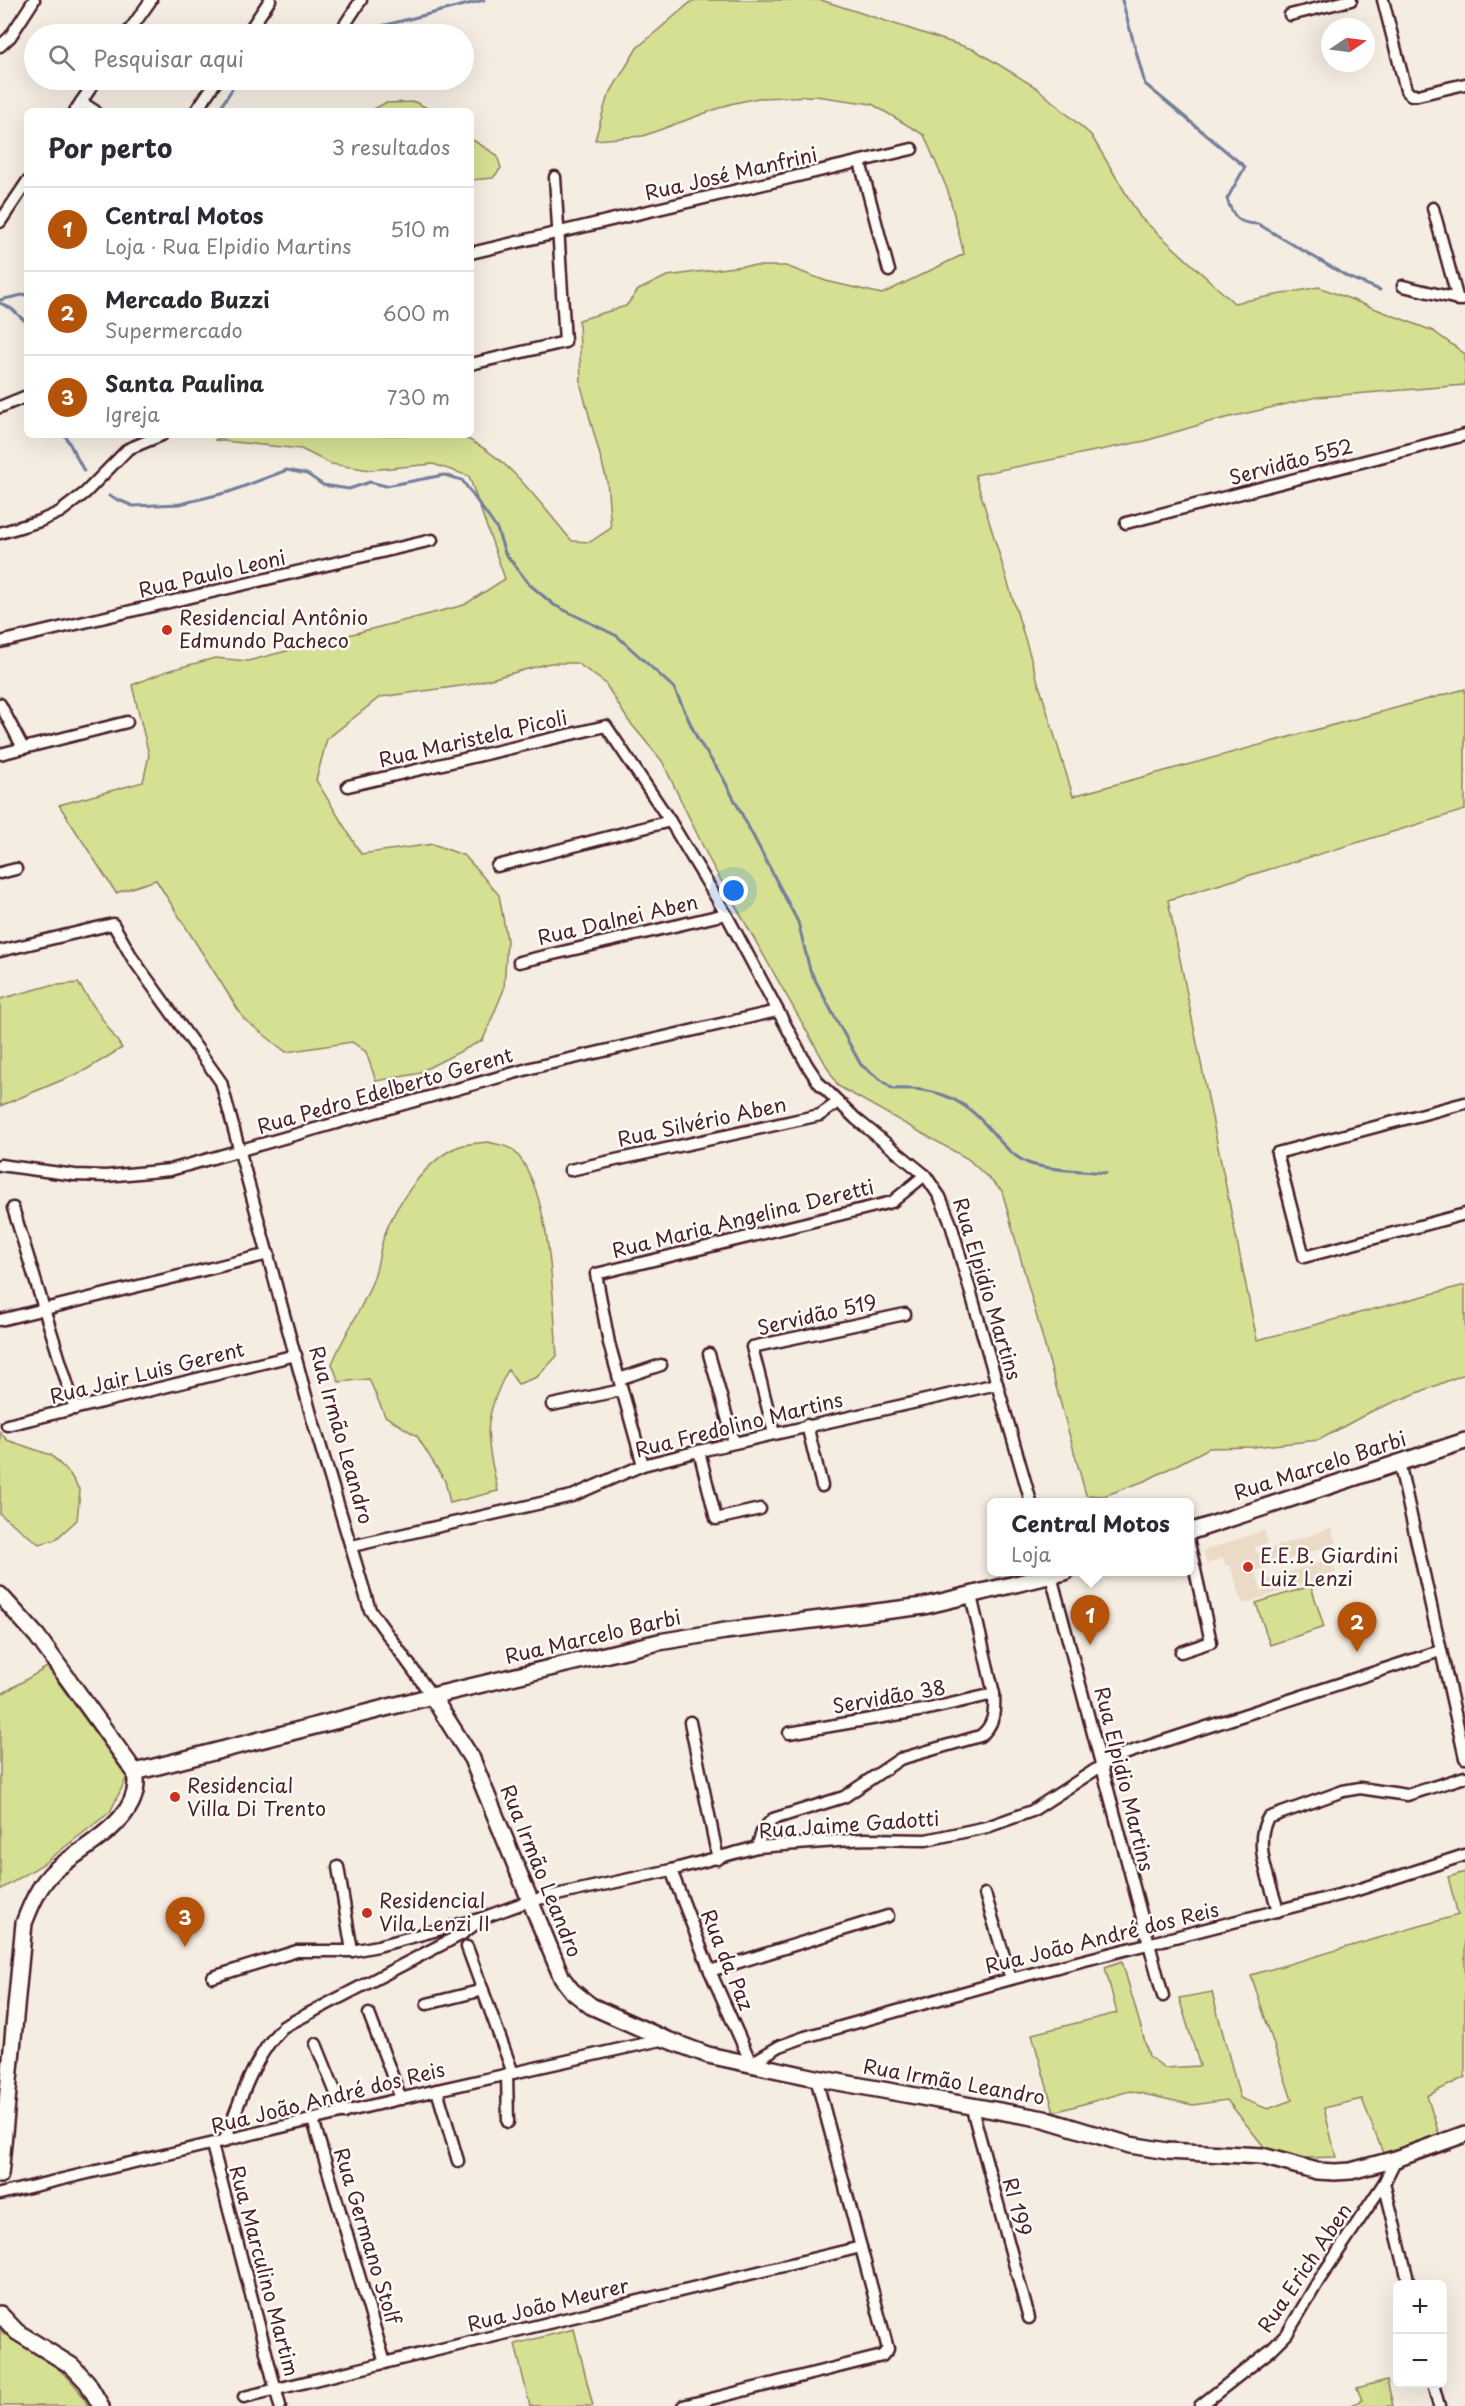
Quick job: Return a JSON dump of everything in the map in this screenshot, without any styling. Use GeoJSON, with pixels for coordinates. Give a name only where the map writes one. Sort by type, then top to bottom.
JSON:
{"type":"FeatureCollection","features":[{"type":"Feature","properties":{"kind":"street"},"geometry":{"type":"LineString","coordinates":[[0,46],[10,37],[34,0]]}},
{"type":"Feature","properties":{"kind":"street"},"geometry":{"type":"LineString","coordinates":[[134,24],[151,0]]}},
{"type":"Feature","properties":{"kind":"street"},"geometry":{"type":"LineString","coordinates":[[254,24],[270,0]]}},
{"type":"Feature","properties":{"kind":"street"},"geometry":{"type":"LineString","coordinates":[[345,24],[361,0]]}},
{"type":"Feature","properties":{"kind":"street"},"geometry":{"type":"LineString","coordinates":[[1290,15],[1351,0]]}},
{"type":"Feature","properties":{"kind":"street"},"geometry":{"type":"LineString","coordinates":[[1383,0],[1403,81],[1411,95],[1465,84]]}},
{"type":"Feature","properties":{"kind":"street"},"geometry":{"type":"LineString","coordinates":[[78,106],[89,90]]}},
{"type":"Feature","properties":{"kind":"street"},"geometry":{"type":"LineString","coordinates":[[197,108],[210,90]]}},
{"type":"Feature","properties":{"kind":"street","name":"Rua José Manfrini"},"geometry":{"type":"LineString","coordinates":[[474,253],[912,149]]}},
{"type":"Feature","properties":{"kind":"street"},"geometry":{"type":"LineString","coordinates":[[860,162],[889,272]]}},
{"type":"Feature","properties":{"kind":"street"},"geometry":{"type":"LineString","coordinates":[[474,363],[565,342],[555,177]]}},
{"type":"Feature","properties":{"kind":"street"},"geometry":{"type":"LineString","coordinates":[[2,214],[24,186]]}},
{"type":"Feature","properties":{"kind":"street"},"geometry":{"type":"LineString","coordinates":[[1433,207],[1462,300]]}},
{"type":"Feature","properties":{"kind":"street"},"geometry":{"type":"LineString","coordinates":[[1403,286],[1462,300]]}},
{"type":"Feature","properties":{"kind":"street"},"geometry":{"type":"LineString","coordinates":[[0,407],[24,397]]}},
{"type":"Feature","properties":{"kind":"street","name":"Servidão 552"},"geometry":{"type":"LineString","coordinates":[[1126,523],[1465,435]]}},
{"type":"Feature","properties":{"kind":"street"},"geometry":{"type":"LineString","coordinates":[[0,533],[40,521],[60,512],[84,493],[128,449],[155,438]]}},
{"type":"Feature","properties":{"kind":"street","name":"Rua Paulo Leoni"},"geometry":{"type":"LineString","coordinates":[[0,642],[432,540]]}},
{"type":"Feature","properties":{"kind":"street"},"geometry":{"type":"LineString","coordinates":[[0,704],[23,748]]}},
{"type":"Feature","properties":{"kind":"street"},"geometry":{"type":"LineString","coordinates":[[0,754],[127,722]]}},
{"type":"Feature","properties":{"kind":"street","name":"Rua Maristela Picoli"},"geometry":{"type":"LineString","coordinates":[[348,786],[606,726]]}},
{"type":"Feature","properties":{"kind":"street","name":"Rua Elpidio Martins"},"geometry":{"type":"LineString","coordinates":[[606,726],[670,821],[726,914],[807,1065],[838,1102],[925,1175],[940,1197],[951,1224],[1030,1498]]}},
{"type":"Feature","properties":{"kind":"street"},"geometry":{"type":"LineString","coordinates":[[497,866],[670,821]]}},
{"type":"Feature","properties":{"kind":"street"},"geometry":{"type":"LineString","coordinates":[[0,873],[16,869]]}},
{"type":"Feature","properties":{"kind":"street","name":"Rua Dalnei Aben"},"geometry":{"type":"LineString","coordinates":[[519,962],[726,914]]}},
{"type":"Feature","properties":{"kind":"street","name":"Rua Irmão Leandro"},"geometry":{"type":"LineString","coordinates":[[0,951],[112,924],[133,959],[221,1082],[312,1418],[370,1610],[377,1623],[432,1696],[472,1759],[554,1961],[572,1991],[591,2006],[665,2039],[708,2055],[816,2078],[1044,2119],[1130,2145],[1167,2151],[1262,2156],[1317,2171],[1350,2171],[1396,2159],[1465,2134]]}},
{"type":"Feature","properties":{"kind":"street","name":"Rua Pedro Edelberto Gerent"},"geometry":{"type":"LineString","coordinates":[[0,1165],[75,1175],[136,1174],[170,1170],[524,1070],[777,1011]]}},
{"type":"Feature","properties":{"kind":"street","name":"Rua Silvério Aben"},"geometry":{"type":"LineString","coordinates":[[570,1170],[820,1115],[838,1102]]}},
{"type":"Feature","properties":{"kind":"street"},"geometry":{"type":"LineString","coordinates":[[1465,1103],[1277,1152],[1304,1257],[1465,1214]]}},
{"type":"Feature","properties":{"kind":"street","name":"Rua Maria Angelina Deretti"},"geometry":{"type":"LineString","coordinates":[[620,1384],[609,1343],[596,1274],[892,1202],[925,1175]]}},
{"type":"Feature","properties":{"kind":"street"},"geometry":{"type":"LineString","coordinates":[[13,1208],[75,1409]]}},
{"type":"Feature","properties":{"kind":"street"},"geometry":{"type":"LineString","coordinates":[[0,1320],[269,1254]]}},
{"type":"Feature","properties":{"kind":"street","name":"Servidão 519"},"geometry":{"type":"LineString","coordinates":[[774,1433],[752,1347],[905,1314]]}},
{"type":"Feature","properties":{"kind":"street"},"geometry":{"type":"LineString","coordinates":[[709,1354],[734,1442]]}},
{"type":"Feature","properties":{"kind":"street","name":"Rua Jair Luis Gerent"},"geometry":{"type":"LineString","coordinates":[[7,1425],[296,1355]]}},
{"type":"Feature","properties":{"kind":"street"},"geometry":{"type":"LineString","coordinates":[[552,1405],[620,1384],[661,1365]]}},
{"type":"Feature","properties":{"kind":"street"},"geometry":{"type":"LineString","coordinates":[[620,1384],[643,1466]]}},
{"type":"Feature","properties":{"kind":"street","name":"Rua Fredolino Martins"},"geometry":{"type":"LineString","coordinates":[[352,1546],[572,1496],[643,1466],[734,1442],[997,1384]]}},
{"type":"Feature","properties":{"kind":"street"},"geometry":{"type":"LineString","coordinates":[[807,1425],[822,1486]]}},
{"type":"Feature","properties":{"kind":"street","name":"Rua Marcelo Barbi"},"geometry":{"type":"LineString","coordinates":[[1194,1530],[1465,1440]]}},
{"type":"Feature","properties":{"kind":"street"},"geometry":{"type":"LineString","coordinates":[[699,1451],[716,1519],[760,1509]]}},
{"type":"Feature","properties":{"kind":"street"},"geometry":{"type":"LineString","coordinates":[[1399,1462],[1440,1651],[1460,1713],[1465,1758]]}},
{"type":"Feature","properties":{"kind":"street"},"geometry":{"type":"LineString","coordinates":[[1181,1652],[1211,1642],[1194,1566]]}},
{"type":"Feature","properties":{"kind":"street","name":"Rua Marcelo Barbi"},"geometry":{"type":"LineString","coordinates":[[135,1772],[432,1696],[680,1638],[924,1606],[1045,1576]]}},
{"type":"Feature","properties":{"kind":"street","name":"Rua Elpidio Martins"},"geometry":{"type":"LineString","coordinates":[[1057,1576],[1101,1764],[1163,1996]]}},
{"type":"Feature","properties":{"kind":"street"},"geometry":{"type":"LineString","coordinates":[[0,1595],[37,1636],[135,1772],[136,1787],[121,1817],[100,1838],[53,1872],[34,1897],[24,1923],[0,2175]]}},
{"type":"Feature","properties":{"kind":"street"},"geometry":{"type":"LineString","coordinates":[[757,1847],[763,1829],[773,1819],[844,1797],[900,1759],[980,1736],[992,1723],[994,1694],[971,1596]]}},
{"type":"Feature","properties":{"kind":"street","name":"Rua Jaime Gadotti"},"geometry":{"type":"LineString","coordinates":[[224,2142],[255,2065],[268,2042],[283,2026],[462,1934],[485,1917],[529,1901],[718,1859],[757,1847],[864,1839],[927,1840],[957,1835],[1032,1811],[1101,1764],[1126,1753],[1440,1651]]}},
{"type":"Feature","properties":{"kind":"street","name":"Servidão 38"},"geometry":{"type":"LineString","coordinates":[[789,1733],[924,1710],[994,1694]]}},
{"type":"Feature","properties":{"kind":"street"},"geometry":{"type":"LineString","coordinates":[[690,1722],[718,1859]]}},
{"type":"Feature","properties":{"kind":"street"},"geometry":{"type":"LineString","coordinates":[[1278,1911],[1260,1843],[1262,1828],[1268,1818],[1343,1791],[1360,1788],[1407,1795],[1465,1777]]}},
{"type":"Feature","properties":{"kind":"street","name":"Rua João André dos Reis"},"geometry":{"type":"LineString","coordinates":[[751,2063],[780,2046],[805,2037],[1011,1979],[1148,1946],[1278,1911],[1465,1856]]}},
{"type":"Feature","properties":{"kind":"street"},"geometry":{"type":"LineString","coordinates":[[338,1867],[352,1951]]}},
{"type":"Feature","properties":{"kind":"street","name":"Rua da Paz"},"geometry":{"type":"LineString","coordinates":[[671,1870],[710,1971],[751,2063]]}},
{"type":"Feature","properties":{"kind":"street"},"geometry":{"type":"LineString","coordinates":[[985,1894],[1011,1979]]}},
{"type":"Feature","properties":{"kind":"street"},"geometry":{"type":"LineString","coordinates":[[710,1971],[888,1916]]}},
{"type":"Feature","properties":{"kind":"street"},"geometry":{"type":"LineString","coordinates":[[213,1977],[297,1951],[352,1951],[485,1917]]}},
{"type":"Feature","properties":{"kind":"street"},"geometry":{"type":"LineString","coordinates":[[467,1947],[510,2073],[508,2122]]}},
{"type":"Feature","properties":{"kind":"street"},"geometry":{"type":"LineString","coordinates":[[427,2004],[483,1990]]}},
{"type":"Feature","properties":{"kind":"street"},"geometry":{"type":"LineString","coordinates":[[369,2014],[401,2099]]}},
{"type":"Feature","properties":{"kind":"street","name":"Rua João André dos Reis"},"geometry":{"type":"LineString","coordinates":[[0,2194],[437,2090],[665,2039]]}},
{"type":"Feature","properties":{"kind":"street"},"geometry":{"type":"LineString","coordinates":[[316,2044],[344,2113]]}},
{"type":"Feature","properties":{"kind":"street"},"geometry":{"type":"LineString","coordinates":[[682,2406],[882,2356],[888,2349],[816,2078]]}},
{"type":"Feature","properties":{"kind":"street"},"geometry":{"type":"LineString","coordinates":[[437,2090],[458,2161]]}},
{"type":"Feature","properties":{"kind":"street","name":"RI 199"},"geometry":{"type":"LineString","coordinates":[[970,2105],[1029,2318]]}},
{"type":"Feature","properties":{"kind":"street","name":"Rua Germano Stolf"},"geometry":{"type":"LineString","coordinates":[[313,2120],[386,2363]]}},
{"type":"Feature","properties":{"kind":"street","name":"Rua Marculino Martim"},"geometry":{"type":"LineString","coordinates":[[212,2145],[280,2406]]}},
{"type":"Feature","properties":{"kind":"street","name":"Rua Erich Aben"},"geometry":{"type":"LineString","coordinates":[[1200,2406],[1271,2350],[1287,2334],[1319,2280],[1384,2183],[1396,2159]]}},
{"type":"Feature","properties":{"kind":"street"},"geometry":{"type":"LineString","coordinates":[[1384,2183],[1408,2280]]}},
{"type":"Feature","properties":{"kind":"street","name":"Rua João Meurer"},"geometry":{"type":"LineString","coordinates":[[244,2397],[861,2247]]}},
{"type":"Feature","properties":{"kind":"street"},"geometry":{"type":"LineString","coordinates":[[0,2314],[17,2332],[72,2366],[87,2382],[101,2406]]}},
{"type":"Feature","properties":{"kind":"street"},"geometry":{"type":"LineString","coordinates":[[1434,2388],[1438,2406]]}},
{"type":"Feature","properties":{"kind":"shaded area","name":"E.E.B. Giardini Luiz Lenzi"},"geometry":{"type":"Polygon","coordinates":[[[1331,1528],[1336,1543],[1255,1571],[1262,1591],[1267,1590],[1265,1580],[1331,1558],[1336,1573],[1243,1604],[1230,1565],[1226,1566],[1223,1558],[1207,1564],[1203,1551],[1264,1530],[1268,1543],[1255,1547],[1257,1553],[1331,1528]]]}},
{"type":"Feature","properties":{"kind":"green space"},"geometry":{"type":"Polygon","coordinates":[[[821,0],[975,50],[1037,88],[1091,135],[1140,217],[1234,303],[1319,287],[1433,331],[1465,354],[1465,385],[1317,397],[1209,422],[1145,441],[975,475],[1073,796],[1465,689],[1465,810],[1168,900],[1257,1340],[1465,1285],[1465,1374],[1372,1411],[1319,1440],[1254,1447],[1209,1448],[1147,1480],[1104,1496],[1086,1495],[1002,1191],[968,1159],[838,1086],[710,861],[662,761],[628,720],[605,683],[577,663],[550,663],[468,685],[380,697],[327,739],[316,780],[361,854],[433,844],[465,856],[499,895],[507,940],[504,989],[483,1040],[416,1074],[376,1081],[366,1052],[352,1042],[286,1052],[244,1019],[156,880],[116,893],[59,805],[143,782],[149,755],[132,685],[167,671],[215,658],[248,661],[464,605],[505,579],[469,476],[433,464],[370,470],[331,464],[301,449],[214,440],[221,438],[465,438],[492,454],[521,480],[572,541],[590,542],[611,528],[607,481],[581,386],[579,320],[626,306],[638,290],[667,276],[742,266],[786,266],[826,281],[882,294],[964,254],[948,191],[924,135],[872,104],[816,96],[758,98],[730,104],[643,136],[595,140],[607,98],[637,48],[692,1],[821,0]]]}},
{"type":"Feature","properties":{"kind":"green space"},"geometry":{"type":"Polygon","coordinates":[[[415,102],[427,108],[376,108],[385,103],[415,102]]]}},
{"type":"Feature","properties":{"kind":"green space"},"geometry":{"type":"Polygon","coordinates":[[[474,141],[497,155],[501,168],[493,178],[474,180],[474,141]]]}},
{"type":"Feature","properties":{"kind":"green space"},"geometry":{"type":"Polygon","coordinates":[[[78,983],[122,1048],[84,1071],[0,1106],[0,999],[48,986],[78,983]]]}},
{"type":"Feature","properties":{"kind":"green space"},"geometry":{"type":"Polygon","coordinates":[[[488,1142],[514,1151],[527,1169],[536,1192],[543,1219],[552,1278],[557,1356],[537,1377],[518,1384],[508,1370],[499,1387],[488,1429],[498,1491],[450,1503],[445,1481],[417,1436],[385,1416],[369,1379],[339,1382],[332,1364],[367,1295],[384,1236],[404,1197],[425,1171],[448,1152],[463,1145],[488,1142]]]}},
{"type":"Feature","properties":{"kind":"green space"},"geometry":{"type":"Polygon","coordinates":[[[0,1432],[7,1440],[51,1455],[70,1474],[80,1491],[77,1520],[55,1540],[39,1544],[0,1514],[0,1432]]]}},
{"type":"Feature","properties":{"kind":"green space"},"geometry":{"type":"Polygon","coordinates":[[[1311,1586],[1324,1627],[1270,1645],[1256,1603],[1311,1586]]]}},
{"type":"Feature","properties":{"kind":"green space"},"geometry":{"type":"Polygon","coordinates":[[[47,1667],[127,1777],[110,1812],[43,1864],[0,1890],[0,1695],[47,1667]]]}},
{"type":"Feature","properties":{"kind":"green space"},"geometry":{"type":"Polygon","coordinates":[[[1465,1872],[1465,2077],[1427,2096],[1439,2134],[1383,2153],[1362,2099],[1324,2108],[1336,2157],[1304,2158],[1265,2148],[1227,2100],[1193,2105],[1130,2091],[1054,2112],[1032,2034],[1117,2013],[1105,1967],[1122,1961],[1149,2056],[1165,2068],[1200,2066],[1179,1998],[1212,1992],[1240,2098],[1268,2109],[1292,2100],[1251,1975],[1458,1915],[1448,1877],[1465,1872]]]}},
{"type":"Feature","properties":{"kind":"green space"},"geometry":{"type":"Polygon","coordinates":[[[0,2329],[4,2334],[63,2373],[73,2382],[88,2406],[0,2406],[0,2329]]]}},
{"type":"Feature","properties":{"kind":"green space"},"geometry":{"type":"Polygon","coordinates":[[[574,2329],[593,2406],[530,2406],[515,2344],[574,2329]]]}},
{"type":"Feature","properties":{"kind":"green space"},"geometry":{"type":"Polygon","coordinates":[[[1387,2380],[1393,2406],[1350,2406],[1362,2400],[1357,2388],[1387,2380]]]}},
{"type":"Feature","properties":{"kind":"waterway"},"geometry":{"type":"LineString","coordinates":[[389,24],[484,0]]}},
{"type":"Feature","properties":{"kind":"waterway"},"geometry":{"type":"LineString","coordinates":[[1122,0],[1145,84],[1245,167],[1227,199],[1234,215],[1246,223],[1258,224],[1348,277],[1380,290]]}},
{"type":"Feature","properties":{"kind":"waterway"},"geometry":{"type":"LineString","coordinates":[[220,108],[232,90]]}},
{"type":"Feature","properties":{"kind":"waterway"},"geometry":{"type":"LineString","coordinates":[[0,300],[24,295]]}},
{"type":"Feature","properties":{"kind":"waterway"},"geometry":{"type":"LineString","coordinates":[[0,303],[12,309],[24,320]]}},
{"type":"Feature","properties":{"kind":"waterway"},"geometry":{"type":"LineString","coordinates":[[67,438],[84,471]]}},
{"type":"Feature","properties":{"kind":"waterway"},"geometry":{"type":"LineString","coordinates":[[109,496],[133,506],[180,504],[229,492],[287,470],[307,474],[323,485],[349,489],[370,482],[386,486],[444,475],[462,480],[497,529],[505,553],[529,584],[554,605],[617,636],[674,688],[698,740],[722,776],[798,922],[810,970],[861,1065],[893,1089],[931,1091],[954,1099],[974,1113],[1009,1151],[1021,1160],[1055,1169],[1106,1173]]}},
{"type":"Feature","properties":{"kind":"place","name":"Residencial Antônio Edmundo Pacheco"},"geometry":{"type":"Point","coordinates":[167,630]}},
{"type":"Feature","properties":{"kind":"place","name":"E.E.B. Giardini Luiz Lenzi"},"geometry":{"type":"Point","coordinates":[1248,1567]}},
{"type":"Feature","properties":{"kind":"place","name":"Central Motos"},"geometry":{"type":"Point","coordinates":[1090,1645]}},
{"type":"Feature","properties":{"kind":"place","name":"Mercado Buzzi"},"geometry":{"type":"Point","coordinates":[1357,1652]}},
{"type":"Feature","properties":{"kind":"place","name":"Residencial Villa Di Trento"},"geometry":{"type":"Point","coordinates":[175,1797]}},
{"type":"Feature","properties":{"kind":"place","name":"Residencial Vila Lenzi II"},"geometry":{"type":"Point","coordinates":[367,1913]}},
{"type":"Feature","properties":{"kind":"place","name":"Santa Paulina"},"geometry":{"type":"Point","coordinates":[185,1947]}}]}
